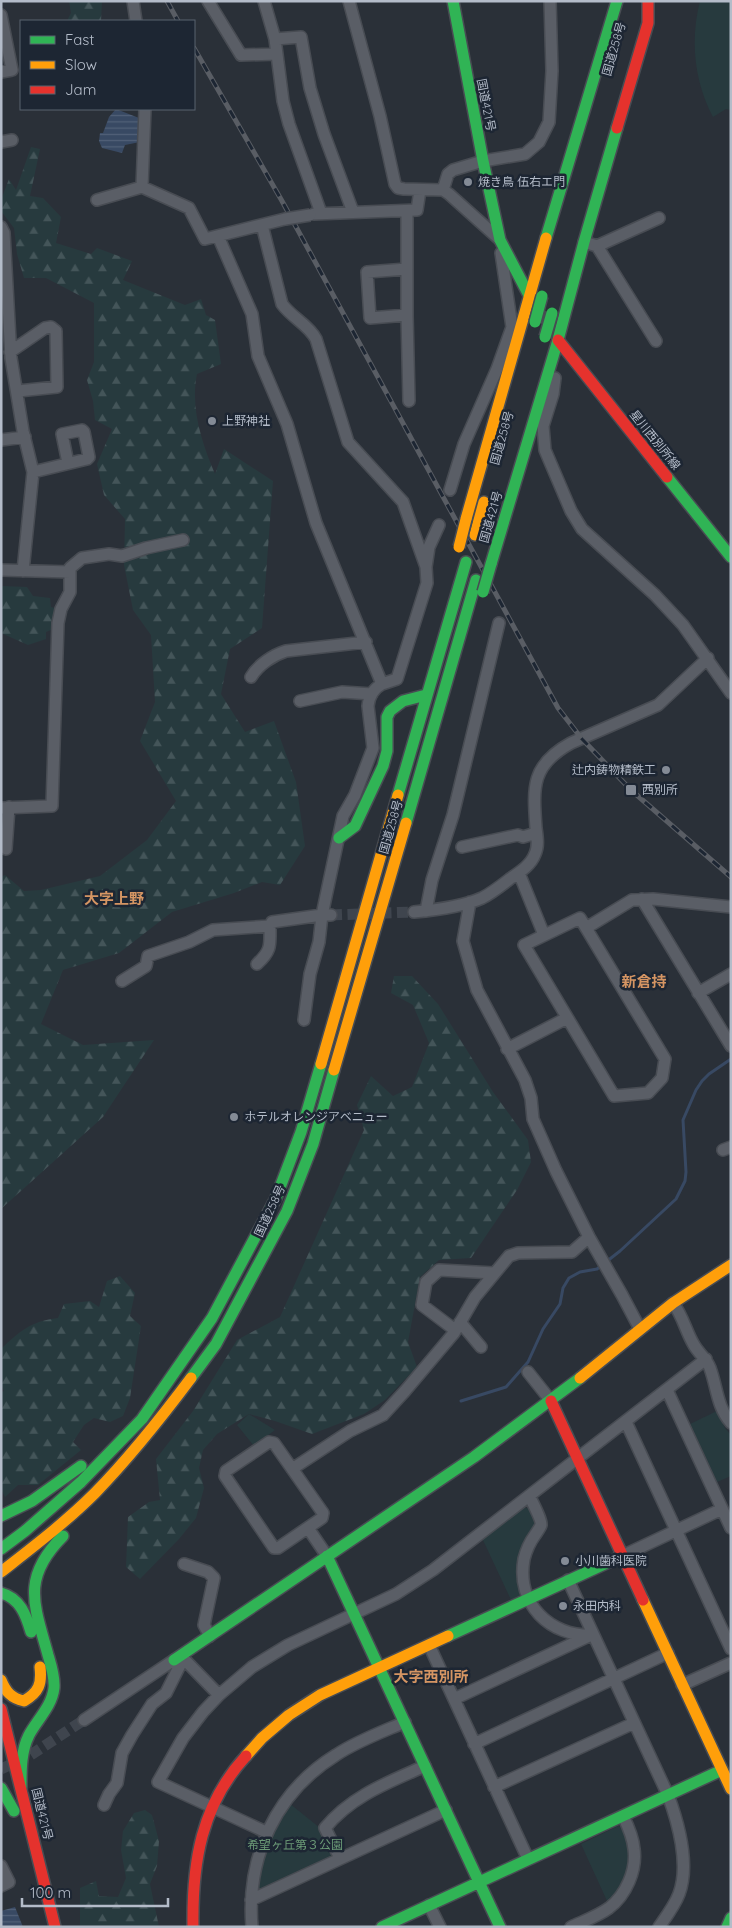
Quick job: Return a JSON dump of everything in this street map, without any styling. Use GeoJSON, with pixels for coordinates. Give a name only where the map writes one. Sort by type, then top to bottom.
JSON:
{"type":"FeatureCollection","features":[{"type":"Feature","properties":{"kind":"main road","name":"国道421号"},"geometry":{"type":"LineString","coordinates":[[453,1],[500,240],[529,296],[558,340],[483,592],[461,633]]}},
{"type":"Feature","properties":{"kind":"main road"},"geometry":{"type":"LineString","coordinates":[[529,296],[617,1]]}},
{"type":"Feature","properties":{"kind":"main road","name":"国道258号"},"geometry":{"type":"LineString","coordinates":[[595,116],[627,1]]}},
{"type":"Feature","properties":{"kind":"main road","name":"国道258号"},"geometry":{"type":"LineString","coordinates":[[637,18],[642,1]]}},
{"type":"Feature","properties":{"kind":"main road"},"geometry":{"type":"LineString","coordinates":[[558,340],[584,242],[648,23],[648,1]]}},
{"type":"Feature","properties":{"kind":"main road","name":"国道258号"},"geometry":{"type":"LineString","coordinates":[[568,255],[629,45]]}},
{"type":"Feature","properties":{"kind":"main road"},"geometry":{"type":"LineString","coordinates":[[533,327],[544,291]]}},
{"type":"Feature","properties":{"kind":"main road","name":"国道421号"},"geometry":{"type":"LineString","coordinates":[[447,623],[458,547],[529,296]]}},
{"type":"Feature","properties":{"kind":"main road"},"geometry":{"type":"LineString","coordinates":[[544,342],[553,308]]}},
{"type":"Feature","properties":{"kind":"main road","name":"星川西別所線"},"geometry":{"type":"LineString","coordinates":[[558,340],[731,558]]}},
{"type":"Feature","properties":{"kind":"main road","name":"国道258号"},"geometry":{"type":"LineString","coordinates":[[1,1572],[58,1527],[94,1494],[133,1452],[174,1401],[216,1344],[287,1211],[313,1144],[510,458]]}},
{"type":"Feature","properties":{"kind":"main road","name":"国道258号"},"geometry":{"type":"LineString","coordinates":[[1,1549],[81,1482],[142,1419],[212,1318],[276,1198],[301,1132],[426,694],[487,491]]}},
{"type":"Feature","properties":{"kind":"main road"},"geometry":{"type":"LineString","coordinates":[[339,838],[355,826],[383,766],[387,751],[386,717],[388,712],[400,701],[426,694]]}},
{"type":"Feature","properties":{"kind":"main road"},"geometry":{"type":"LineString","coordinates":[[179,1658],[474,1457],[551,1401],[673,1303],[731,1265]]}},
{"type":"Feature","properties":{"kind":"main road"},"geometry":{"type":"LineString","coordinates":[[551,1401],[731,1789]]}},
{"type":"Feature","properties":{"kind":"main road"},"geometry":{"type":"LineString","coordinates":[[1,1516],[9,1514],[41,1494],[82,1465],[114,1434],[142,1419]]}},
{"type":"Feature","properties":{"kind":"main road"},"geometry":{"type":"LineString","coordinates":[[1,1584],[51,1546],[84,1517],[121,1478],[133,1452]]}},
{"type":"Feature","properties":{"kind":"main road"},"geometry":{"type":"LineString","coordinates":[[21,1787],[22,1756],[28,1736],[47,1707],[54,1688],[52,1669],[39,1626],[34,1595],[37,1567],[51,1546]]}},
{"type":"Feature","properties":{"kind":"main road"},"geometry":{"type":"LineString","coordinates":[[328,1556],[500,1927]]}},
{"type":"Feature","properties":{"kind":"main road"},"geometry":{"type":"LineString","coordinates":[[193,1927],[192,1887],[195,1867],[202,1836],[213,1807],[222,1787],[240,1761],[278,1723],[320,1695],[622,1556]]}},
{"type":"Feature","properties":{"kind":"main road"},"geometry":{"type":"LineString","coordinates":[[1,1592],[6,1593],[20,1604],[27,1618],[40,1668],[42,1684],[38,1692],[24,1701],[13,1700],[6,1692],[1,1680]]}},
{"type":"Feature","properties":{"kind":"main road","name":"国道421号"},"geometry":{"type":"LineString","coordinates":[[1,1709],[55,1927]]}},
{"type":"Feature","properties":{"kind":"main road"},"geometry":{"type":"LineString","coordinates":[[382,1927],[722,1770]]}},
{"type":"Feature","properties":{"kind":"main road","name":"国道421号"},"geometry":{"type":"LineString","coordinates":[[3,1783],[16,1820],[43,1927]]}},
{"type":"Feature","properties":{"kind":"main road"},"geometry":{"type":"LineString","coordinates":[[727,1927],[731,1918]]}},
{"type":"Feature","properties":{"kind":"street"},"geometry":{"type":"LineString","coordinates":[[133,1],[136,20]]}},
{"type":"Feature","properties":{"kind":"street"},"geometry":{"type":"LineString","coordinates":[[208,1],[241,55],[277,54]]}},
{"type":"Feature","properties":{"kind":"street"},"geometry":{"type":"LineString","coordinates":[[264,1],[275,39],[288,124],[316,214]]}},
{"type":"Feature","properties":{"kind":"street"},"geometry":{"type":"LineString","coordinates":[[349,1],[380,116],[395,184],[398,188],[404,189],[443,190],[450,194],[500,240],[503,274],[512,327],[497,369],[464,444],[450,490]]}},
{"type":"Feature","properties":{"kind":"street"},"geometry":{"type":"LineString","coordinates":[[443,190],[448,174],[454,170],[483,161],[525,154],[540,142],[549,122],[552,71],[550,1]]}},
{"type":"Feature","properties":{"kind":"street"},"geometry":{"type":"LineString","coordinates":[[1,15],[12,70],[1,72]]}},
{"type":"Feature","properties":{"kind":"street"},"geometry":{"type":"LineString","coordinates":[[275,39],[301,37],[310,88],[324,134],[353,212]]}},
{"type":"Feature","properties":{"kind":"street"},"geometry":{"type":"LineString","coordinates":[[142,187],[145,110]]}},
{"type":"Feature","properties":{"kind":"street"},"geometry":{"type":"LineString","coordinates":[[96,200],[142,187],[188,208],[205,239],[286,219],[316,214],[416,210],[420,190]]}},
{"type":"Feature","properties":{"kind":"street"},"geometry":{"type":"LineString","coordinates":[[407,211],[409,401]]}},
{"type":"Feature","properties":{"kind":"street"},"geometry":{"type":"LineString","coordinates":[[597,246],[659,218]]}},
{"type":"Feature","properties":{"kind":"street"},"geometry":{"type":"LineString","coordinates":[[262,225],[282,304],[291,314],[308,326],[316,339],[348,442],[403,502],[426,566]]}},
{"type":"Feature","properties":{"kind":"street"},"geometry":{"type":"LineString","coordinates":[[1,227],[4,234],[4,270],[10,352],[18,391],[24,437],[33,472],[23,571]]}},
{"type":"Feature","properties":{"kind":"street"},"geometry":{"type":"LineString","coordinates":[[218,236],[252,314],[258,356],[288,424],[316,523],[382,684]]}},
{"type":"Feature","properties":{"kind":"street"},"geometry":{"type":"LineString","coordinates":[[584,242],[597,246],[656,341]]}},
{"type":"Feature","properties":{"kind":"street"},"geometry":{"type":"LineString","coordinates":[[407,268],[367,272],[370,318],[407,315]]}},
{"type":"Feature","properties":{"kind":"street"},"geometry":{"type":"LineString","coordinates":[[10,352],[45,328],[51,327],[56,331],[57,387],[18,391]]}},
{"type":"Feature","properties":{"kind":"street"},"geometry":{"type":"LineString","coordinates":[[558,340],[554,394],[543,426],[545,450],[571,510],[582,528],[684,625],[731,692]]}},
{"type":"Feature","properties":{"kind":"street"},"geometry":{"type":"LineString","coordinates":[[1,440],[24,437]]}},
{"type":"Feature","properties":{"kind":"street"},"geometry":{"type":"LineString","coordinates":[[33,472],[68,463]]}},
{"type":"Feature","properties":{"kind":"street"},"geometry":{"type":"LineString","coordinates":[[304,1020],[310,974],[326,915],[343,816],[355,795],[373,748],[368,706],[375,688],[397,679],[427,583],[426,566],[429,547],[439,525]]}},
{"type":"Feature","properties":{"kind":"street"},"geometry":{"type":"LineString","coordinates":[[6,849],[5,807],[52,806],[58,623],[61,609],[70,592],[70,568],[82,558],[109,554],[122,556],[183,540]]}},
{"type":"Feature","properties":{"kind":"street"},"geometry":{"type":"LineString","coordinates":[[1,570],[70,572]]}},
{"type":"Feature","properties":{"kind":"street"},"geometry":{"type":"LineString","coordinates":[[499,623],[452,815],[432,880],[420,911],[470,902],[483,897],[518,873],[530,862],[535,854],[537,847],[534,796],[536,783],[539,772],[553,756],[571,743],[658,705],[708,658]]}},
{"type":"Feature","properties":{"kind":"street"},"geometry":{"type":"LineString","coordinates":[[251,677],[255,671],[278,654],[286,651],[366,642]]}},
{"type":"Feature","properties":{"kind":"street"},"geometry":{"type":"LineString","coordinates":[[300,701],[342,692],[372,694]]}},
{"type":"Feature","properties":{"kind":"street"},"geometry":{"type":"LineString","coordinates":[[462,847],[536,833]]}},
{"type":"Feature","properties":{"kind":"street"},"geometry":{"type":"LineString","coordinates":[[518,873],[544,935]]}},
{"type":"Feature","properties":{"kind":"street"},"geometry":{"type":"LineString","coordinates":[[586,928],[632,900],[642,899],[731,907]]}},
{"type":"Feature","properties":{"kind":"street"},"geometry":{"type":"LineString","coordinates":[[642,899],[731,1046]]}},
{"type":"Feature","properties":{"kind":"street"},"geometry":{"type":"LineString","coordinates":[[470,902],[463,941],[477,990],[525,1080],[531,1098],[533,1119],[589,1237],[640,1330]]}},
{"type":"Feature","properties":{"kind":"street"},"geometry":{"type":"LineString","coordinates":[[257,964],[267,955],[272,922],[326,915]]}},
{"type":"Feature","properties":{"kind":"street"},"geometry":{"type":"LineString","coordinates":[[580,918],[665,1060],[662,1078],[648,1094],[614,1096],[524,945],[544,935],[580,918]]}},
{"type":"Feature","properties":{"kind":"street"},"geometry":{"type":"LineString","coordinates":[[122,982],[146,966],[148,956],[189,942],[213,930],[270,926]]}},
{"type":"Feature","properties":{"kind":"street"},"geometry":{"type":"LineString","coordinates":[[698,993],[731,974]]}},
{"type":"Feature","properties":{"kind":"street"},"geometry":{"type":"LineString","coordinates":[[507,1049],[567,1018]]}},
{"type":"Feature","properties":{"kind":"street"},"geometry":{"type":"LineString","coordinates":[[292,1470],[350,1431],[383,1414],[406,1391],[458,1326],[475,1297],[509,1256],[513,1253],[572,1252],[589,1237]]}},
{"type":"Feature","properties":{"kind":"street"},"geometry":{"type":"LineString","coordinates":[[481,1347],[458,1326],[422,1305],[426,1282],[439,1270],[494,1273]]}},
{"type":"Feature","properties":{"kind":"street"},"geometry":{"type":"LineString","coordinates":[[673,1303],[694,1346],[710,1368],[725,1416],[731,1423]]}},
{"type":"Feature","properties":{"kind":"street"},"geometry":{"type":"LineString","coordinates":[[266,1832],[158,1782],[183,1738],[219,1695],[252,1667],[278,1651],[396,1594],[433,1570],[706,1360]]}},
{"type":"Feature","properties":{"kind":"street"},"geometry":{"type":"LineString","coordinates":[[528,1372],[551,1401]]}},
{"type":"Feature","properties":{"kind":"street"},"geometry":{"type":"LineString","coordinates":[[667,1390],[731,1528]]}},
{"type":"Feature","properties":{"kind":"street"},"geometry":{"type":"LineString","coordinates":[[626,1422],[731,1649]]}},
{"type":"Feature","properties":{"kind":"street"},"geometry":{"type":"LineString","coordinates":[[269,1442],[274,1443],[292,1470],[322,1514],[322,1518],[278,1548],[274,1548],[225,1476],[226,1471],[269,1442]]}},
{"type":"Feature","properties":{"kind":"street"},"geometry":{"type":"LineString","coordinates":[[530,1497],[541,1526],[532,1540],[524,1559],[524,1581],[529,1598],[537,1613],[553,1626],[576,1635],[593,1635]]}},
{"type":"Feature","properties":{"kind":"street"},"geometry":{"type":"LineString","coordinates":[[622,1556],[722,1509]]}},
{"type":"Feature","properties":{"kind":"street"},"geometry":{"type":"LineString","coordinates":[[308,1528],[328,1556]]}},
{"type":"Feature","properties":{"kind":"street"},"geometry":{"type":"LineString","coordinates":[[184,1564],[208,1572],[214,1578],[204,1625],[210,1636]]}},
{"type":"Feature","properties":{"kind":"street"},"geometry":{"type":"LineString","coordinates":[[568,1580],[668,1795],[677,1820],[683,1872],[679,1894],[665,1925]]}},
{"type":"Feature","properties":{"kind":"street"},"geometry":{"type":"LineString","coordinates":[[454,1699],[593,1635]]}},
{"type":"Feature","properties":{"kind":"street"},"geometry":{"type":"LineString","coordinates":[[429,1645],[528,1859]]}},
{"type":"Feature","properties":{"kind":"street"},"geometry":{"type":"LineString","coordinates":[[474,1744],[668,1653]]}},
{"type":"Feature","properties":{"kind":"street"},"geometry":{"type":"LineString","coordinates":[[179,1658],[219,1695]]}},
{"type":"Feature","properties":{"kind":"street"},"geometry":{"type":"LineString","coordinates":[[84,1720],[179,1658]]}},
{"type":"Feature","properties":{"kind":"street"},"geometry":{"type":"LineString","coordinates":[[104,1805],[108,1794],[116,1786],[122,1753],[152,1704],[166,1693],[179,1658]]}},
{"type":"Feature","properties":{"kind":"street"},"geometry":{"type":"LineString","coordinates":[[682,1685],[731,1662]]}},
{"type":"Feature","properties":{"kind":"street"},"geometry":{"type":"LineString","coordinates":[[252,1927],[251,1900],[255,1870],[266,1832],[290,1794],[316,1769],[347,1748],[405,1722]]}},
{"type":"Feature","properties":{"kind":"street"},"geometry":{"type":"LineString","coordinates":[[494,1787],[634,1723]]}},
{"type":"Feature","properties":{"kind":"street"},"geometry":{"type":"LineString","coordinates":[[340,1858],[325,1828],[329,1823],[347,1806],[365,1794],[425,1766]]}},
{"type":"Feature","properties":{"kind":"street"},"geometry":{"type":"LineString","coordinates":[[251,1900],[446,1810]]}},
{"type":"Feature","properties":{"kind":"street"},"geometry":{"type":"LineString","coordinates":[[571,1927],[612,1906],[628,1882],[634,1862],[634,1848],[623,1816]]}},
{"type":"Feature","properties":{"kind":"street"},"geometry":{"type":"LineString","coordinates":[[1,1866],[9,1882],[1,1886]]}},
{"type":"Feature","properties":{"kind":"street"},"geometry":{"type":"LineString","coordinates":[[429,1905],[440,1927]]}},
{"type":"Feature","properties":{"kind":"green space"},"geometry":{"type":"Polygon","coordinates":[[[69,1],[102,1],[101,20],[68,20],[71,13],[69,1]]]}},
{"type":"Feature","properties":{"kind":"green space"},"geometry":{"type":"Polygon","coordinates":[[[700,1],[731,1],[731,110],[726,109],[713,117],[702,89],[696,60],[695,31],[700,1]]]}},
{"type":"Feature","properties":{"kind":"green space"},"geometry":{"type":"Polygon","coordinates":[[[31,147],[40,149],[30,196],[43,198],[61,217],[56,243],[91,254],[97,248],[132,261],[123,280],[185,305],[201,299],[206,315],[215,320],[221,364],[197,374],[195,387],[198,425],[206,450],[215,474],[224,449],[273,481],[262,628],[230,649],[221,694],[245,732],[274,721],[296,782],[305,846],[280,885],[262,882],[234,893],[172,912],[119,953],[63,970],[41,1024],[83,1045],[154,1040],[103,1117],[1,1209],[1,877],[5,875],[24,891],[41,890],[100,876],[147,840],[176,801],[140,741],[155,702],[151,635],[133,610],[124,565],[125,519],[104,495],[97,464],[112,429],[95,420],[93,401],[87,380],[94,362],[94,303],[46,278],[24,278],[17,254],[14,228],[1,211],[1,200],[9,179],[16,190],[31,147]]]}},
{"type":"Feature","properties":{"kind":"green space"},"geometry":{"type":"Polygon","coordinates":[[[1,586],[27,587],[33,596],[50,598],[51,607],[58,609],[53,629],[46,632],[46,639],[28,645],[1,633],[1,586]]]}},
{"type":"Feature","properties":{"kind":"green space"},"geometry":{"type":"Polygon","coordinates":[[[394,976],[412,976],[438,1004],[493,1092],[528,1140],[531,1162],[517,1190],[471,1258],[439,1260],[420,1277],[408,1342],[417,1367],[385,1400],[364,1414],[312,1434],[249,1414],[217,1434],[203,1450],[199,1468],[204,1488],[196,1518],[179,1539],[140,1579],[126,1567],[128,1517],[149,1502],[160,1500],[156,1459],[193,1411],[237,1340],[280,1317],[364,1130],[357,1105],[371,1076],[393,1096],[412,1087],[429,1043],[413,1005],[391,993],[394,976]]]}},
{"type":"Feature","properties":{"kind":"green space"},"geometry":{"type":"Polygon","coordinates":[[[120,1276],[135,1293],[130,1316],[141,1326],[130,1398],[123,1416],[110,1422],[94,1418],[84,1425],[73,1442],[81,1450],[38,1485],[18,1485],[5,1497],[1,1489],[1,1392],[4,1391],[1,1385],[1,1349],[33,1324],[58,1318],[64,1304],[90,1301],[99,1307],[107,1281],[120,1276]]]}},
{"type":"Feature","properties":{"kind":"green space"},"geometry":{"type":"Polygon","coordinates":[[[717,1411],[725,1428],[731,1435],[731,1476],[717,1482],[690,1424],[717,1411]]]}},
{"type":"Feature","properties":{"kind":"green space"},"geometry":{"type":"Polygon","coordinates":[[[249,1414],[275,1430],[254,1446],[237,1425],[249,1414]]]}},
{"type":"Feature","properties":{"kind":"green space"},"geometry":{"type":"Polygon","coordinates":[[[523,1507],[529,1509],[536,1522],[521,1590],[519,1596],[511,1600],[482,1538],[523,1507]]]}},
{"type":"Feature","properties":{"kind":"green space","name":"希望ヶ丘第３公園"},"geometry":{"type":"Polygon","coordinates":[[[289,1803],[320,1828],[333,1854],[331,1859],[263,1891],[256,1886],[271,1833],[289,1803]]]}},
{"type":"Feature","properties":{"kind":"green space"},"geometry":{"type":"Polygon","coordinates":[[[145,1810],[152,1815],[159,1841],[157,1866],[150,1884],[159,1927],[80,1927],[80,1888],[96,1881],[99,1896],[118,1897],[126,1878],[121,1850],[123,1831],[134,1813],[145,1810]]]}},
{"type":"Feature","properties":{"kind":"green space"},"geometry":{"type":"Polygon","coordinates":[[[618,1826],[624,1828],[630,1859],[625,1880],[608,1903],[581,1844],[618,1826]]]}},
{"type":"Feature","properties":{"kind":"water"},"geometry":{"type":"Polygon","coordinates":[[[115,110],[119,110],[139,118],[140,142],[125,145],[122,153],[102,148],[99,141],[100,133],[103,133],[109,117],[115,110]]]}},
{"type":"Feature","properties":{"kind":"water"},"geometry":{"type":"Polygon","coordinates":[[[15,1907],[23,1927],[1,1927],[1,1911],[15,1907]]]}},
{"type":"Feature","properties":{"kind":"waterway"},"geometry":{"type":"LineString","coordinates":[[461,1401],[506,1387],[528,1362],[543,1329],[560,1304],[563,1288],[569,1278],[580,1272],[597,1269],[620,1251],[676,1199],[685,1181],[686,1172],[683,1120],[702,1081],[731,1059]]}},
{"type":"Feature","properties":{"kind":"tunnel"},"geometry":{"type":"LineString","coordinates":[[331,915],[414,912]]}},
{"type":"Feature","properties":{"kind":"tunnel"},"geometry":{"type":"LineString","coordinates":[[1,1769],[29,1756],[84,1720]]}},
{"type":"Feature","properties":{"kind":"railway"},"geometry":{"type":"LineString","coordinates":[[167,1],[177,20]]}},
{"type":"Feature","properties":{"kind":"railway"},"geometry":{"type":"LineString","coordinates":[[195,50],[282,201],[558,708],[582,739],[631,790],[731,877]]}},
{"type":"Feature","properties":{"kind":"traffic: fast"},"geometry":{"type":"LineString","coordinates":[[453,1],[500,240],[533,303]]}},
{"type":"Feature","properties":{"kind":"traffic: fast"},"geometry":{"type":"LineString","coordinates":[[546,238],[617,1]]}},
{"type":"Feature","properties":{"kind":"traffic: fast"},"geometry":{"type":"LineString","coordinates":[[491,564],[558,340],[617,128]]}},
{"type":"Feature","properties":{"kind":"traffic: fast"},"geometry":{"type":"LineString","coordinates":[[535,322],[542,296]]}},
{"type":"Feature","properties":{"kind":"traffic: fast"},"geometry":{"type":"LineString","coordinates":[[545,337],[552,313]]}},
{"type":"Feature","properties":{"kind":"traffic: fast"},"geometry":{"type":"LineString","coordinates":[[667,477],[731,557]]}},
{"type":"Feature","properties":{"kind":"traffic: fast"},"geometry":{"type":"LineString","coordinates":[[398,795],[466,562]]}},
{"type":"Feature","properties":{"kind":"traffic: fast"},"geometry":{"type":"LineString","coordinates":[[483,592],[491,564]]}},
{"type":"Feature","properties":{"kind":"traffic: fast"},"geometry":{"type":"LineString","coordinates":[[406,823],[476,580]]}},
{"type":"Feature","properties":{"kind":"traffic: fast"},"geometry":{"type":"LineString","coordinates":[[339,838],[355,826],[383,766],[387,751],[387,717],[390,711],[403,701],[426,695]]}},
{"type":"Feature","properties":{"kind":"traffic: fast"},"geometry":{"type":"LineString","coordinates":[[1,1549],[25,1531],[81,1482],[142,1419],[212,1318],[276,1198],[301,1132],[321,1064]]}},
{"type":"Feature","properties":{"kind":"traffic: fast"},"geometry":{"type":"LineString","coordinates":[[191,1378],[216,1344],[287,1211],[313,1144],[334,1070]]}},
{"type":"Feature","properties":{"kind":"traffic: fast"},"geometry":{"type":"LineString","coordinates":[[174,1660],[474,1457],[580,1378]]}},
{"type":"Feature","properties":{"kind":"traffic: fast"},"geometry":{"type":"LineString","coordinates":[[1,1516],[32,1501],[81,1466]]}},
{"type":"Feature","properties":{"kind":"traffic: fast"},"geometry":{"type":"LineString","coordinates":[[21,1787],[24,1747],[32,1729],[47,1707],[54,1688],[54,1680],[36,1606],[34,1592],[36,1579],[41,1565],[63,1536]]}},
{"type":"Feature","properties":{"kind":"traffic: fast"},"geometry":{"type":"LineString","coordinates":[[327,1556],[500,1927]]}},
{"type":"Feature","properties":{"kind":"traffic: fast"},"geometry":{"type":"LineString","coordinates":[[448,1636],[622,1556]]}},
{"type":"Feature","properties":{"kind":"traffic: fast"},"geometry":{"type":"LineString","coordinates":[[1,1593],[8,1595],[18,1603],[27,1619],[31,1632]]}},
{"type":"Feature","properties":{"kind":"traffic: fast"},"geometry":{"type":"LineString","coordinates":[[382,1927],[722,1770]]}},
{"type":"Feature","properties":{"kind":"traffic: fast"},"geometry":{"type":"LineString","coordinates":[[1,1788],[14,1811]]}},
{"type":"Feature","properties":{"kind":"traffic: fast"},"geometry":{"type":"LineString","coordinates":[[727,1927],[731,1918]]}},
{"type":"Feature","properties":{"kind":"traffic: slow"},"geometry":{"type":"LineString","coordinates":[[466,519],[546,238]]}},
{"type":"Feature","properties":{"kind":"traffic: slow"},"geometry":{"type":"LineString","coordinates":[[475,535],[484,502]]}},
{"type":"Feature","properties":{"kind":"traffic: slow"},"geometry":{"type":"LineString","coordinates":[[459,547],[466,519]]}},
{"type":"Feature","properties":{"kind":"traffic: slow"},"geometry":{"type":"LineString","coordinates":[[321,1064],[398,795]]}},
{"type":"Feature","properties":{"kind":"traffic: slow"},"geometry":{"type":"LineString","coordinates":[[334,1070],[406,823]]}},
{"type":"Feature","properties":{"kind":"traffic: slow"},"geometry":{"type":"LineString","coordinates":[[580,1378],[673,1303],[731,1265]]}},
{"type":"Feature","properties":{"kind":"traffic: slow"},"geometry":{"type":"LineString","coordinates":[[1,1572],[61,1524],[95,1493],[145,1437],[191,1378]]}},
{"type":"Feature","properties":{"kind":"traffic: slow"},"geometry":{"type":"LineString","coordinates":[[643,1600],[731,1789]]}},
{"type":"Feature","properties":{"kind":"traffic: slow"},"geometry":{"type":"LineString","coordinates":[[246,1756],[262,1738],[289,1715],[320,1695],[448,1636]]}},
{"type":"Feature","properties":{"kind":"traffic: slow"},"geometry":{"type":"LineString","coordinates":[[1,1680],[10,1694],[24,1701],[36,1691],[40,1683],[40,1667]]}},
{"type":"Feature","properties":{"kind":"traffic: jam"},"geometry":{"type":"LineString","coordinates":[[617,128],[648,23],[648,1]]}},
{"type":"Feature","properties":{"kind":"traffic: jam"},"geometry":{"type":"LineString","coordinates":[[558,340],[667,477]]}},
{"type":"Feature","properties":{"kind":"traffic: jam"},"geometry":{"type":"LineString","coordinates":[[551,1401],[643,1600]]}},
{"type":"Feature","properties":{"kind":"traffic: jam"},"geometry":{"type":"LineString","coordinates":[[1,1709],[55,1927]]}},
{"type":"Feature","properties":{"kind":"traffic: jam"},"geometry":{"type":"LineString","coordinates":[[193,1927],[197,1858],[202,1836],[219,1794],[246,1756]]}},
{"type":"Feature","properties":{"kind":"place","name":"焼き鳥 伍右エ門"},"geometry":{"type":"Point","coordinates":[468,182]}},
{"type":"Feature","properties":{"kind":"place","name":"上野神社"},"geometry":{"type":"Point","coordinates":[212,421]}},
{"type":"Feature","properties":{"kind":"place","name":"辻内鋳物精鉄工"},"geometry":{"type":"Point","coordinates":[666,770]}},
{"type":"Feature","properties":{"kind":"place","name":"西別所"},"geometry":{"type":"Point","coordinates":[631,790]}},
{"type":"Feature","properties":{"kind":"place","name":"ホテルオレンジアベニュー"},"geometry":{"type":"Point","coordinates":[234,1117]}},
{"type":"Feature","properties":{"kind":"place","name":"小川歯科医院"},"geometry":{"type":"Point","coordinates":[565,1561]}},
{"type":"Feature","properties":{"kind":"place","name":"永田内科"},"geometry":{"type":"Point","coordinates":[563,1606]}},
{"type":"Feature","properties":{"kind":"district","name":"大字上野"},"geometry":{"type":"Point","coordinates":[114,899]}},
{"type":"Feature","properties":{"kind":"district","name":"新倉持"},"geometry":{"type":"Point","coordinates":[644,982]}},
{"type":"Feature","properties":{"kind":"district","name":"大字西別所"},"geometry":{"type":"Point","coordinates":[431,1677]}}]}
